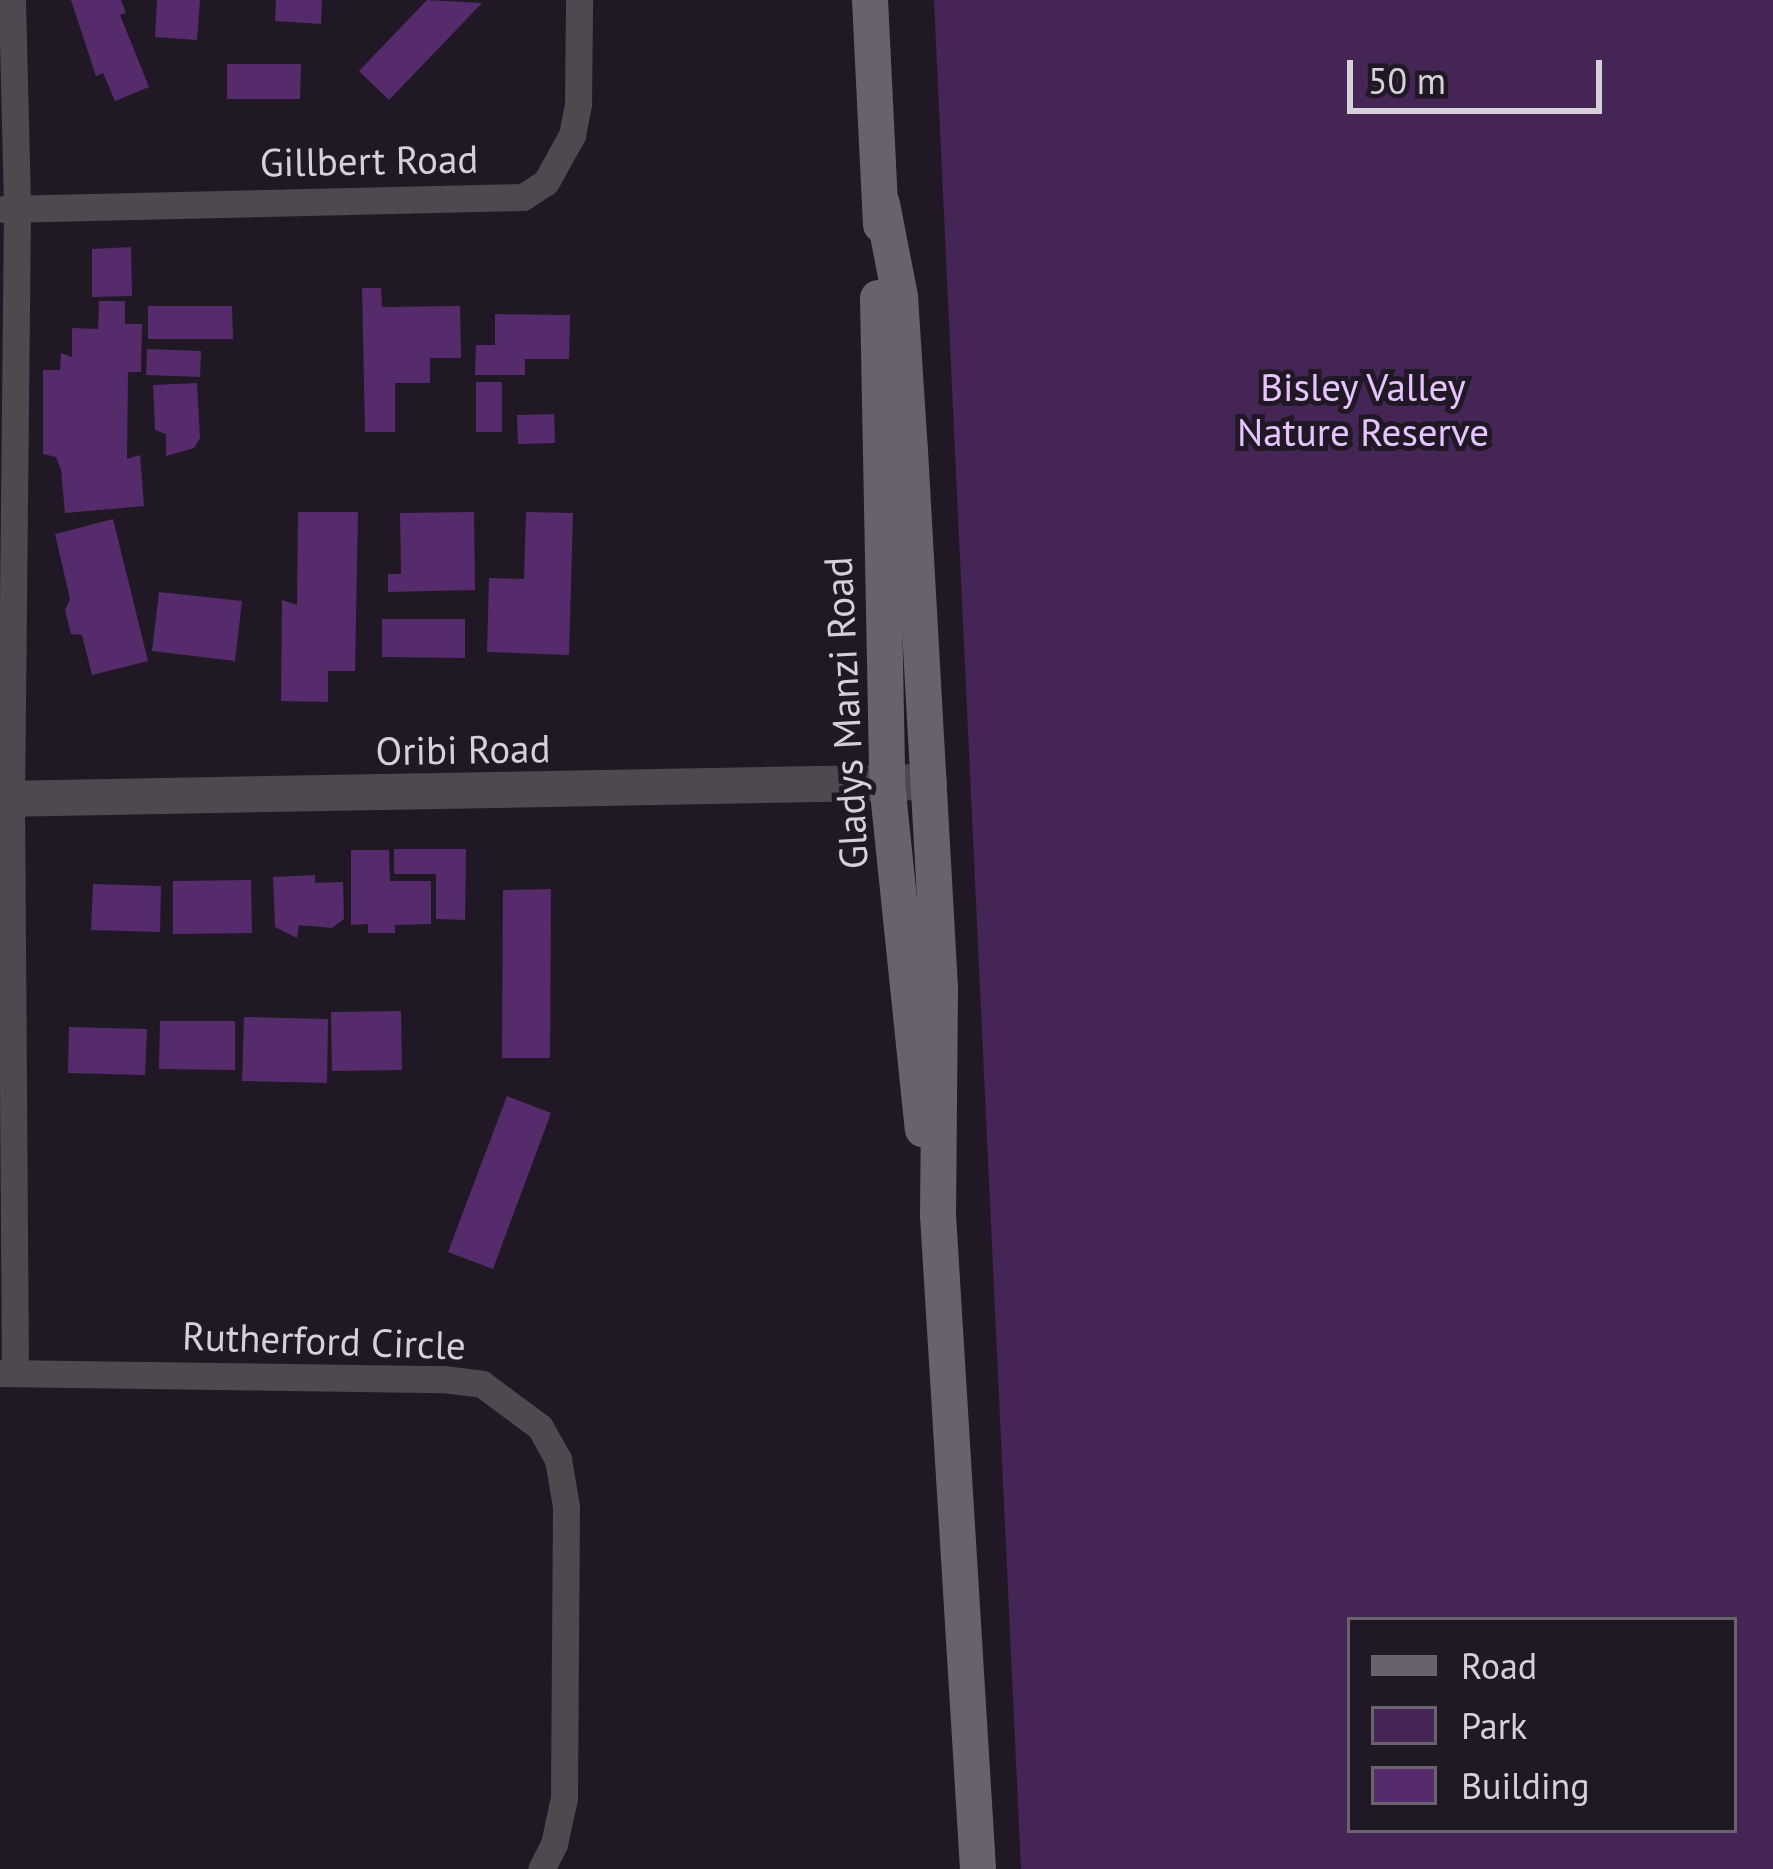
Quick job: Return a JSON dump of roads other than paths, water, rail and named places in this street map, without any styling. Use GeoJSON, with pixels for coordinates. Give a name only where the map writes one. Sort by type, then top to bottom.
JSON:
{"type":"FeatureCollection","features":[{"type":"Feature","properties":{"kind":"main road","name":"Gladys Manzi Road"},"geometry":{"type":"LineString","coordinates":[[870,0],[882,204],[878,453],[887,783],[910,1036],[938,1215]]}},
{"type":"Feature","properties":{"kind":"main road","name":"Gladys Manzi Road"},"geometry":{"type":"LineString","coordinates":[[882,204],[900,297],[940,988],[938,1215],[978,1869]]}},
{"type":"Feature","properties":{"kind":"street"},"geometry":{"type":"LineString","coordinates":[[7,1373],[5,799],[12,0]]}},
{"type":"Feature","properties":{"kind":"street","name":"Gillbert Road"},"geometry":{"type":"LineString","coordinates":[[9,209],[523,197],[546,182],[572,135],[579,82],[580,0]]}},
{"type":"Feature","properties":{"kind":"street","name":"Oribi Road"},"geometry":{"type":"LineString","coordinates":[[5,799],[928,782]]}},
{"type":"Feature","properties":{"kind":"street","name":"Rutherford Circle"},"geometry":{"type":"LineString","coordinates":[[7,1373],[443,1379],[482,1384],[540,1427],[558,1459],[566,1507],[564,1798],[554,1844],[542,1869]]}},
{"type":"Feature","properties":{"kind":"park label","name":"Bisley Valley Nature Reserve"},"geometry":{"type":"Point","coordinates":[1363,410]}}]}
